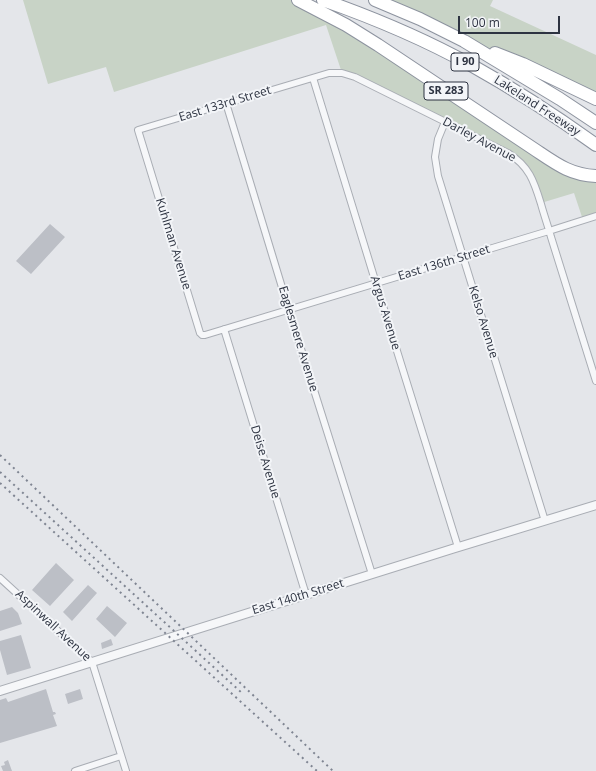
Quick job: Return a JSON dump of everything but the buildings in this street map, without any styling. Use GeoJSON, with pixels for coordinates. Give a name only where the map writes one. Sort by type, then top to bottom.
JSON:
{"type":"FeatureCollection","features":[{"type":"Feature","properties":{"kind":"highway","name":"SR 283"},"geometry":{"type":"LineString","coordinates":[[298,0],[346,25],[378,45],[559,165],[576,173],[596,176]]}},
{"type":"Feature","properties":{"kind":"highway","name":"Lakeland Freeway"},"geometry":{"type":"LineString","coordinates":[[323,0],[359,13],[470,64],[517,92],[596,145]]}},
{"type":"Feature","properties":{"kind":"highway","name":"Lakeland Freeway"},"geometry":{"type":"LineString","coordinates":[[375,0],[420,19],[464,41],[560,99],[596,123]]}},
{"type":"Feature","properties":{"kind":"highway"},"geometry":{"type":"LineString","coordinates":[[464,41],[523,64],[596,99]]}},
{"type":"Feature","properties":{"kind":"street","name":"Darley Avenue"},"geometry":{"type":"LineString","coordinates":[[313,78],[329,73],[355,77],[508,153],[517,159],[527,170],[535,183],[596,381]]}},
{"type":"Feature","properties":{"kind":"street","name":"East 133rd Street"},"geometry":{"type":"LineString","coordinates":[[138,130],[313,78]]}},
{"type":"Feature","properties":{"kind":"street","name":"Argus Avenue"},"geometry":{"type":"LineString","coordinates":[[313,78],[458,547]]}},
{"type":"Feature","properties":{"kind":"street","name":"Eaglesmere Avenue"},"geometry":{"type":"LineString","coordinates":[[226,103],[372,574]]}},
{"type":"Feature","properties":{"kind":"street","name":"Kelso Avenue"},"geometry":{"type":"LineString","coordinates":[[445,122],[438,139],[435,157],[438,176],[545,521]]}},
{"type":"Feature","properties":{"kind":"street","name":"Kuhlman Avenue"},"geometry":{"type":"LineString","coordinates":[[138,130],[200,333],[205,335],[224,330]]}},
{"type":"Feature","properties":{"kind":"street","name":"East 136th Street"},"geometry":{"type":"LineString","coordinates":[[224,330],[596,216]]}},
{"type":"Feature","properties":{"kind":"street","name":"Deise Avenue"},"geometry":{"type":"LineString","coordinates":[[224,330],[306,595]]}},
{"type":"Feature","properties":{"kind":"street","name":"East 140th Street"},"geometry":{"type":"LineString","coordinates":[[0,691],[596,505]]}},
{"type":"Feature","properties":{"kind":"street","name":"Aspinwall Avenue"},"geometry":{"type":"LineString","coordinates":[[0,578],[92,662],[126,771]]}},
{"type":"Feature","properties":{"kind":"street"},"geometry":{"type":"LineString","coordinates":[[75,771],[121,756]]}},
{"type":"Feature","properties":{"kind":"shaded area"},"geometry":{"type":"Polygon","coordinates":[[[23,0],[298,0],[534,149],[596,176],[596,216],[583,220],[574,193],[541,203],[535,183],[517,159],[342,73],[326,25],[114,92],[106,67],[48,84],[23,0]]]}},
{"type":"Feature","properties":{"kind":"shaded area"},"geometry":{"type":"Polygon","coordinates":[[[375,0],[493,0],[490,6],[596,55],[596,99],[464,41],[375,0]]]}},
{"type":"Feature","properties":{"kind":"railway"},"geometry":{"type":"LineString","coordinates":[[0,455],[333,771]]}},
{"type":"Feature","properties":{"kind":"railway"},"geometry":{"type":"LineString","coordinates":[[0,472],[243,694]]}},
{"type":"Feature","properties":{"kind":"railway"},"geometry":{"type":"LineString","coordinates":[[0,483],[317,771]]}}]}
